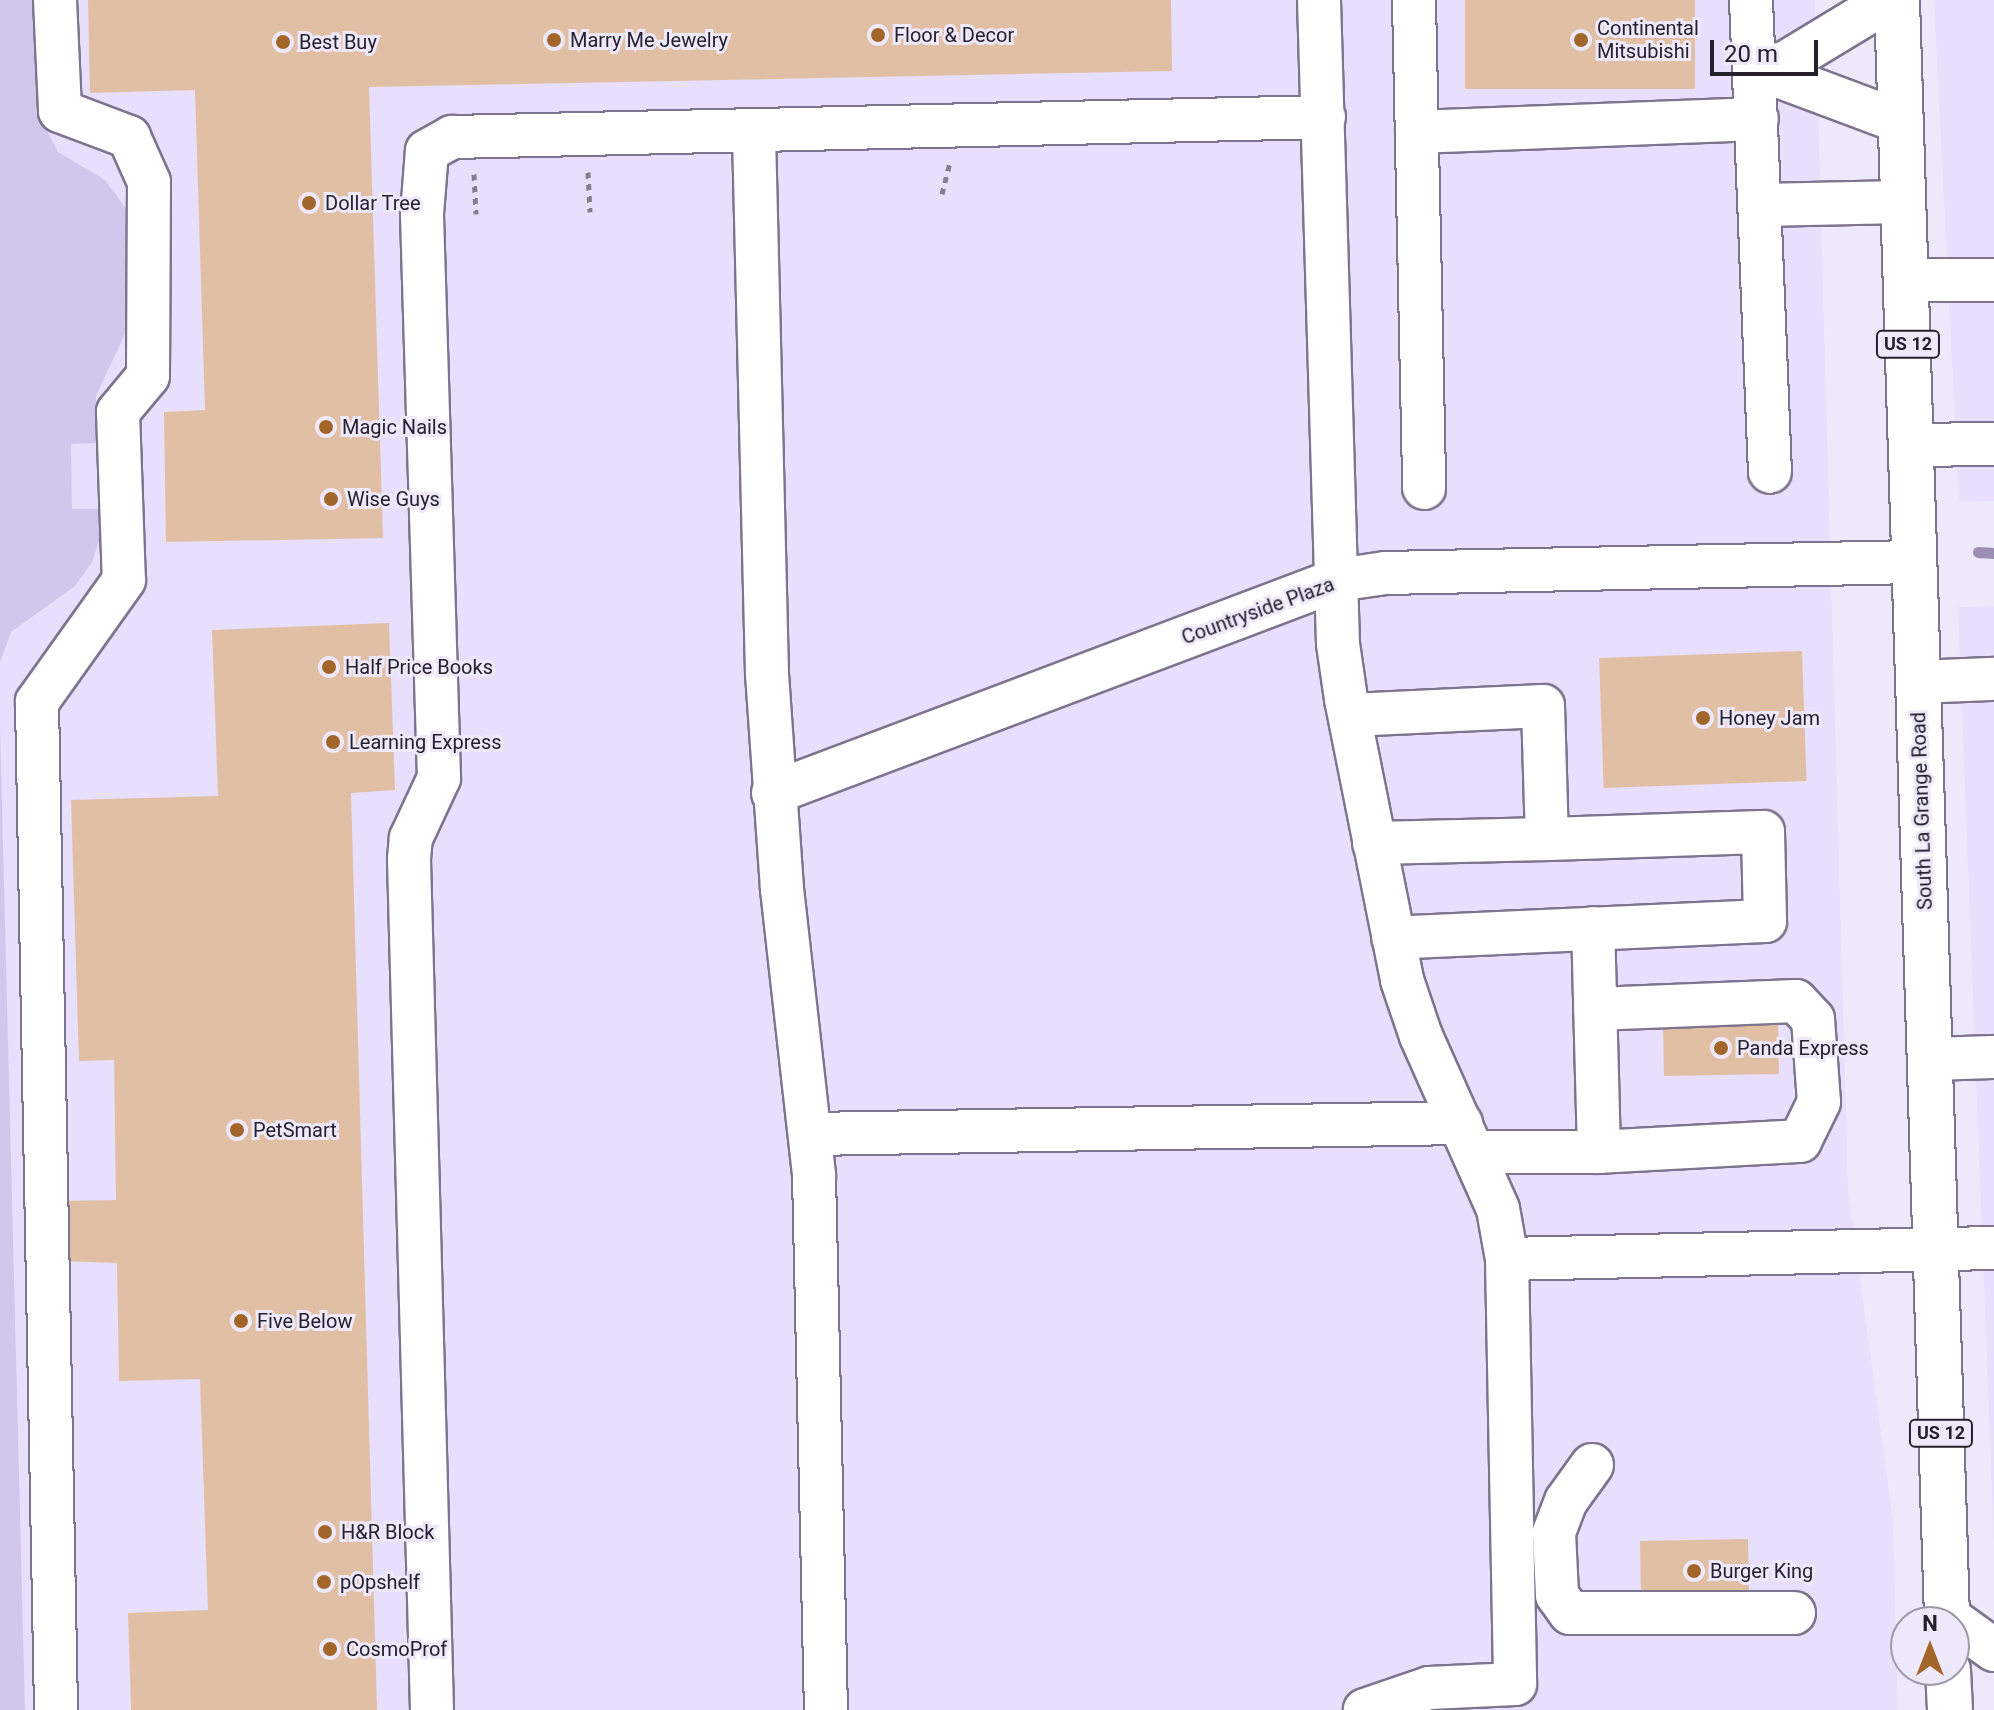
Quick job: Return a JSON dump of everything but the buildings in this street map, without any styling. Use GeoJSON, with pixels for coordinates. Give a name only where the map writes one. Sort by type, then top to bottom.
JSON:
{"type":"FeatureCollection","features":[{"type":"Feature","properties":{"kind":"main road","name":"South La Grange Road"},"geometry":{"type":"LineString","coordinates":[[1897,0],[1947,1606]]}},
{"type":"Feature","properties":{"kind":"main road"},"geometry":{"type":"LineString","coordinates":[[1949,1686],[1950,1710]]}},
{"type":"Feature","properties":{"kind":"street"},"geometry":{"type":"LineString","coordinates":[[55,0],[60,111],[129,137],[149,182],[148,376],[118,412],[124,580],[37,702],[56,1710]]}},
{"type":"Feature","properties":{"kind":"street"},"geometry":{"type":"LineString","coordinates":[[1319,0],[1338,644],[1393,938],[1421,1036],[1498,1209],[1507,1259],[1515,1684],[1429,1688],[1365,1710]]}},
{"type":"Feature","properties":{"kind":"street"},"geometry":{"type":"LineString","coordinates":[[1414,0],[1424,488]]}},
{"type":"Feature","properties":{"kind":"street"},"geometry":{"type":"LineString","coordinates":[[1751,0],[1770,472]]}},
{"type":"Feature","properties":{"kind":"street"},"geometry":{"type":"LineString","coordinates":[[1754,67],[1785,63],[1889,0]]}},
{"type":"Feature","properties":{"kind":"street"},"geometry":{"type":"LineString","coordinates":[[1754,67],[1901,122]]}},
{"type":"Feature","properties":{"kind":"street"},"geometry":{"type":"LineString","coordinates":[[432,1710],[409,859],[411,838],[439,778],[422,165],[435,143],[452,137],[754,134],[1324,117]]}},
{"type":"Feature","properties":{"kind":"street"},"geometry":{"type":"LineString","coordinates":[[1417,132],[1757,119]]}},
{"type":"Feature","properties":{"kind":"street"},"geometry":{"type":"LineString","coordinates":[[754,134],[773,793],[811,1134],[826,1710]]}},
{"type":"Feature","properties":{"kind":"street"},"geometry":{"type":"LineString","coordinates":[[1760,205],[1903,202]]}},
{"type":"Feature","properties":{"kind":"street"},"geometry":{"type":"LineString","coordinates":[[1906,280],[1994,280]]}},
{"type":"Feature","properties":{"kind":"street"},"geometry":{"type":"LineString","coordinates":[[1911,445],[1994,444]]}},
{"type":"Feature","properties":{"kind":"street","name":"Countryside Plaza"},"geometry":{"type":"LineString","coordinates":[[773,793],[1337,580],[1385,573],[1914,562]]}},
{"type":"Feature","properties":{"kind":"street"},"geometry":{"type":"LineString","coordinates":[[1918,682],[1994,679]]}},
{"type":"Feature","properties":{"kind":"street"},"geometry":{"type":"LineString","coordinates":[[1350,715],[1543,706],[1547,839]]}},
{"type":"Feature","properties":{"kind":"street"},"geometry":{"type":"LineString","coordinates":[[1374,843],[1763,832],[1765,921],[1393,938]]}},
{"type":"Feature","properties":{"kind":"street"},"geometry":{"type":"LineString","coordinates":[[1593,928],[1599,1152]]}},
{"type":"Feature","properties":{"kind":"street"},"geometry":{"type":"LineString","coordinates":[[811,1134],[1467,1138],[1599,1152],[1800,1141],[1819,1102],[1813,1019],[1796,1001],[1595,1009]]}},
{"type":"Feature","properties":{"kind":"street"},"geometry":{"type":"LineString","coordinates":[[1930,1059],[1994,1057]]}},
{"type":"Feature","properties":{"kind":"street"},"geometry":{"type":"LineString","coordinates":[[1507,1259],[1994,1248]]}},
{"type":"Feature","properties":{"kind":"street"},"geometry":{"type":"LineString","coordinates":[[1592,1465],[1566,1501],[1554,1533],[1557,1595],[1570,1613],[1794,1613]]}},
{"type":"Feature","properties":{"kind":"street"},"geometry":{"type":"LineString","coordinates":[[1970,1634],[1994,1650]]}},
{"type":"Feature","properties":{"kind":"shaded area"},"geometry":{"type":"Polygon","coordinates":[[[0,0],[1815,0],[1848,1190],[1893,1520],[1895,1606],[1890,1606],[1890,1686],[1897,1686],[1898,1710],[0,1710],[0,0]]]}},
{"type":"Feature","properties":{"kind":"shaded area"},"geometry":{"type":"Polygon","coordinates":[[[0,0],[35,0],[37,112],[58,152],[105,180],[128,211],[135,312],[96,396],[99,443],[71,444],[72,509],[99,509],[100,538],[92,562],[75,586],[11,632],[0,662],[0,0]]]}},
{"type":"Feature","properties":{"kind":"shaded area"},"geometry":{"type":"Polygon","coordinates":[[[1934,0],[1994,0],[1994,501],[1959,502],[1934,0]]]}},
{"type":"Feature","properties":{"kind":"shaded area"},"geometry":{"type":"Polygon","coordinates":[[[1994,606],[1994,1545],[1958,607],[1994,606]]]}},
{"type":"Feature","properties":{"kind":"shaded area"},"geometry":{"type":"Polygon","coordinates":[[[0,726],[25,1710],[0,1710],[0,726]]]}},
{"type":"Feature","properties":{"kind":"waterway"},"geometry":{"type":"LineString","coordinates":[[1978,552],[1994,553]]}},
{"type":"Feature","properties":{"kind":"place","name":"Floor & Decor"},"geometry":{"type":"Point","coordinates":[878,35]}},
{"type":"Feature","properties":{"kind":"place","name":"Marry Me Jewelry"},"geometry":{"type":"Point","coordinates":[554,40]}},
{"type":"Feature","properties":{"kind":"place","name":"Continental Mitsubishi"},"geometry":{"type":"Point","coordinates":[1581,40]}},
{"type":"Feature","properties":{"kind":"place","name":"Best Buy"},"geometry":{"type":"Point","coordinates":[283,42]}},
{"type":"Feature","properties":{"kind":"place","name":"Dollar Tree"},"geometry":{"type":"Point","coordinates":[309,203]}},
{"type":"Feature","properties":{"kind":"place","name":"Magic Nails"},"geometry":{"type":"Point","coordinates":[326,427]}},
{"type":"Feature","properties":{"kind":"place","name":"Wise Guys"},"geometry":{"type":"Point","coordinates":[331,499]}},
{"type":"Feature","properties":{"kind":"place","name":"Half Price Books"},"geometry":{"type":"Point","coordinates":[329,667]}},
{"type":"Feature","properties":{"kind":"place","name":"Honey Jam"},"geometry":{"type":"Point","coordinates":[1703,718]}},
{"type":"Feature","properties":{"kind":"place","name":"Learning Express"},"geometry":{"type":"Point","coordinates":[333,742]}},
{"type":"Feature","properties":{"kind":"place","name":"Panda Express"},"geometry":{"type":"Point","coordinates":[1721,1048]}},
{"type":"Feature","properties":{"kind":"place","name":"PetSmart"},"geometry":{"type":"Point","coordinates":[237,1130]}},
{"type":"Feature","properties":{"kind":"place","name":"Five Below"},"geometry":{"type":"Point","coordinates":[241,1321]}},
{"type":"Feature","properties":{"kind":"place","name":"H&R Block"},"geometry":{"type":"Point","coordinates":[325,1532]}},
{"type":"Feature","properties":{"kind":"place","name":"Burger King"},"geometry":{"type":"Point","coordinates":[1694,1571]}},
{"type":"Feature","properties":{"kind":"place","name":"pOpshelf"},"geometry":{"type":"Point","coordinates":[324,1582]}},
{"type":"Feature","properties":{"kind":"place","name":"CosmoProf"},"geometry":{"type":"Point","coordinates":[330,1649]}}]}
